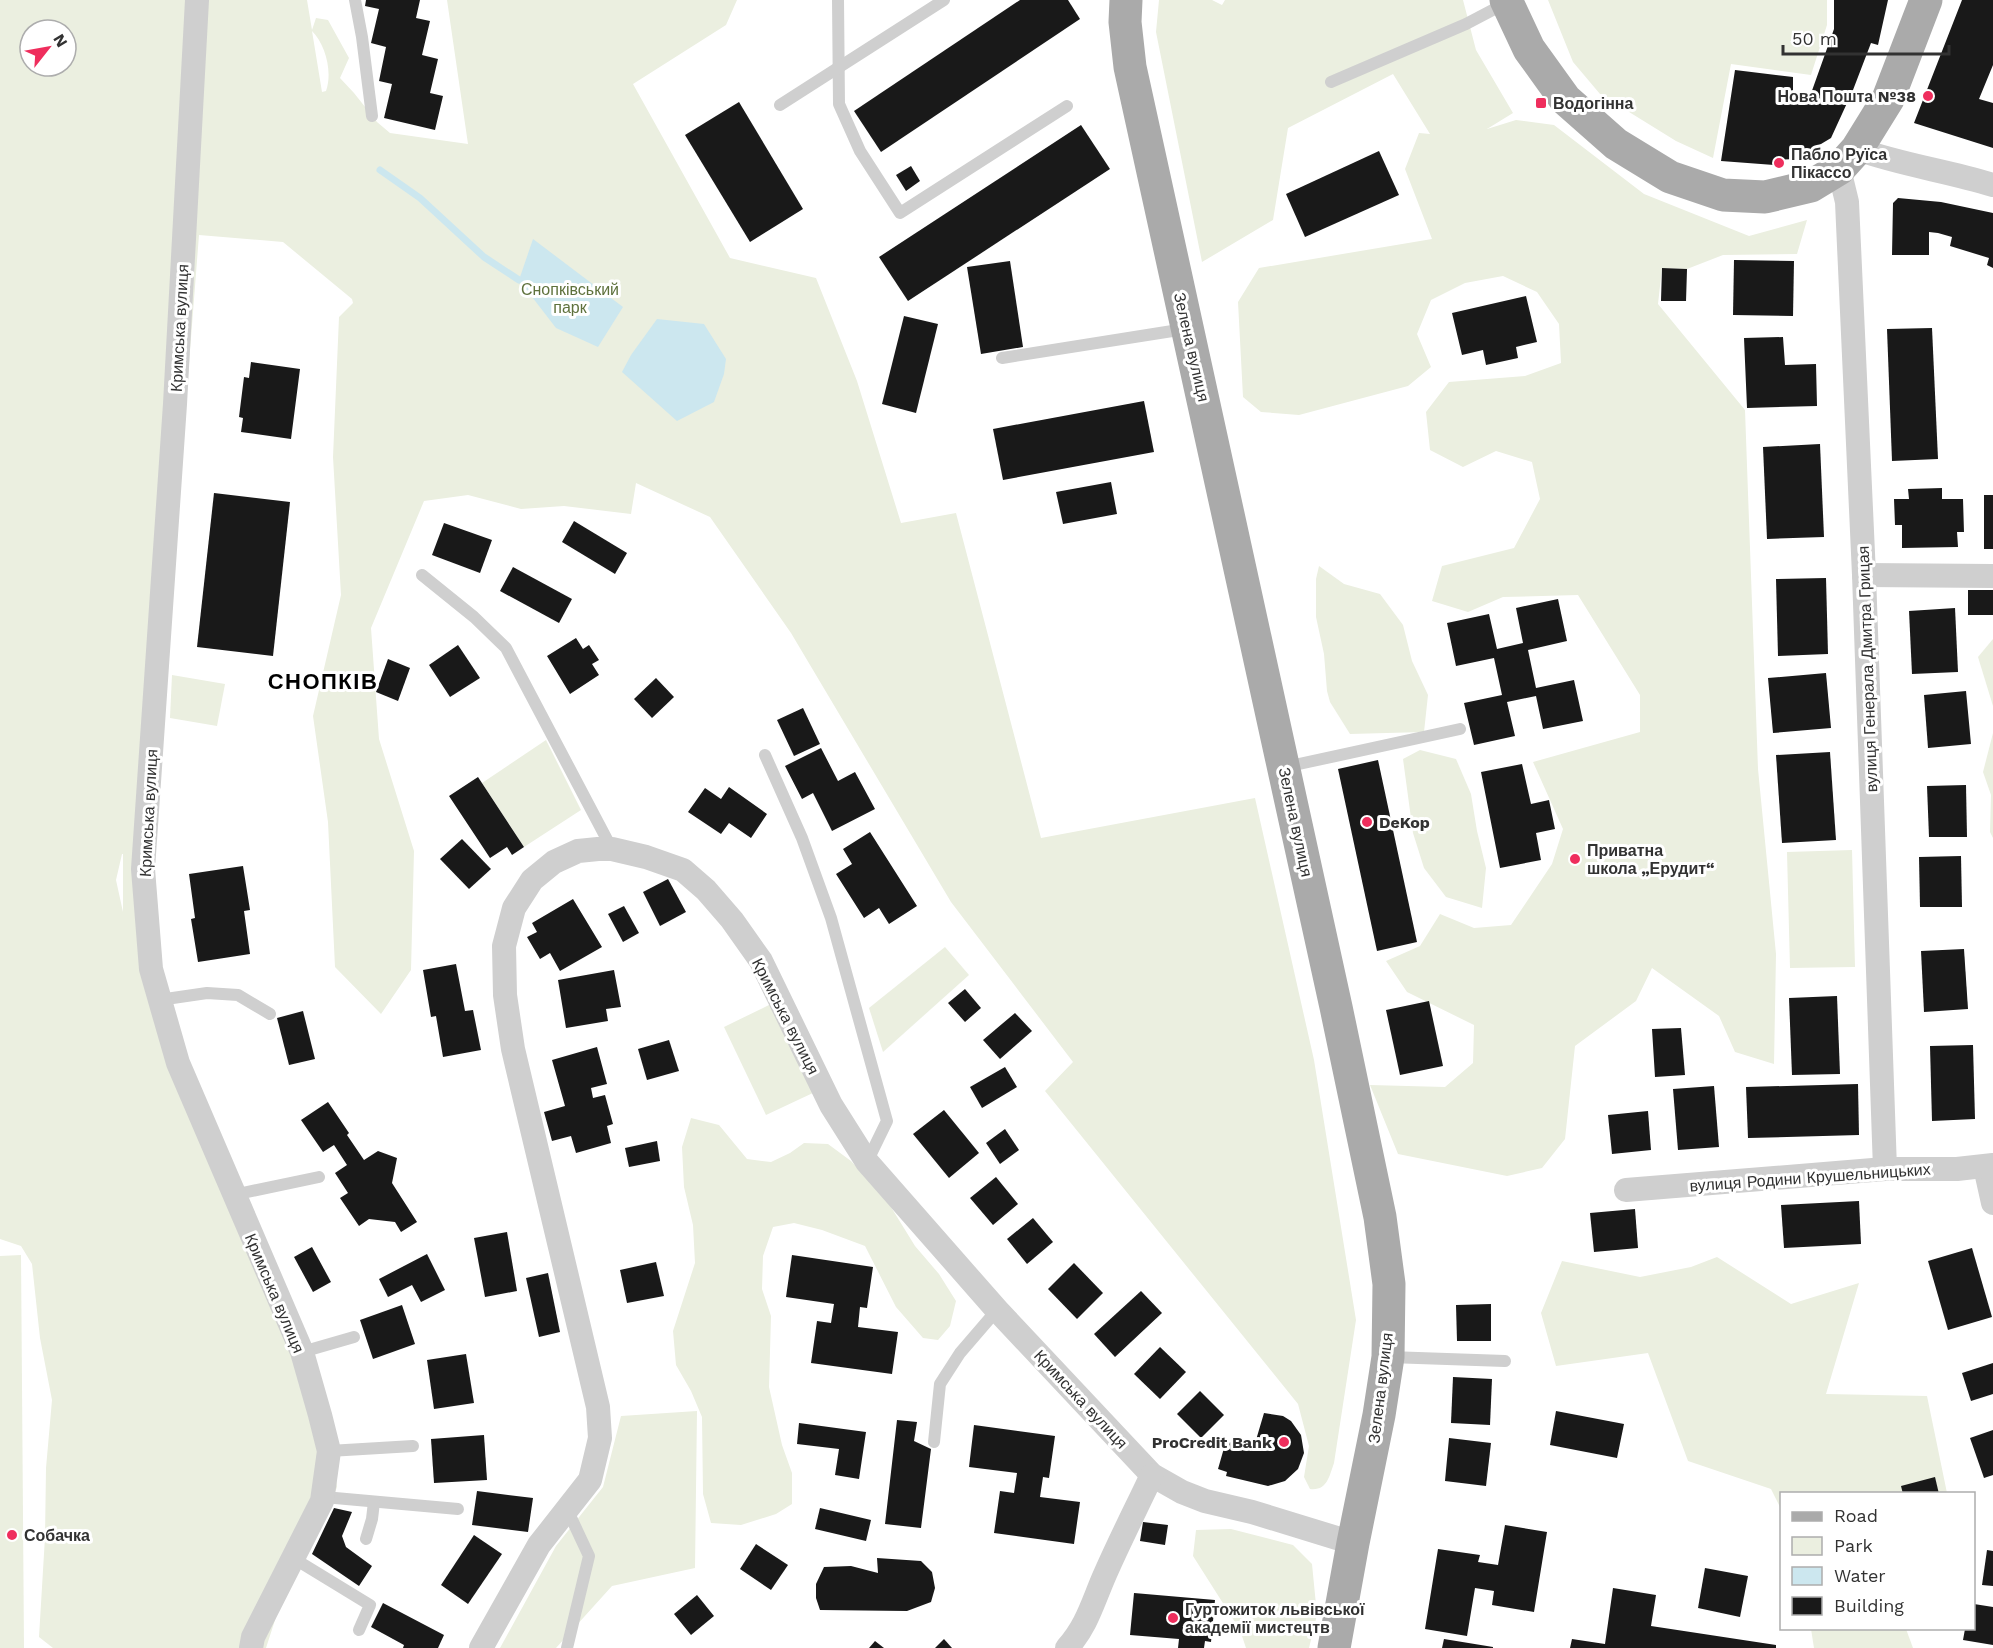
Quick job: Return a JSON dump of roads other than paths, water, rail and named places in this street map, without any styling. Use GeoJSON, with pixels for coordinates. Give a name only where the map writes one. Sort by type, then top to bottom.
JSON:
{"type":"FeatureCollection","features":[{"type":"Feature","properties":{"kind":"main road","name":"Зелена вулиця"},"geometry":{"type":"LineString","coordinates":[[1126,0],[1125,22],[1130,67],[1380,1217],[1389,1284],[1388,1357],[1334,1648]]}},
{"type":"Feature","properties":{"kind":"main road"},"geometry":{"type":"LineString","coordinates":[[1507,1],[1529,49],[1565,99],[1616,144],[1670,177],[1723,195],[1765,197],[1811,186],[1848,159],[1888,99],[1926,0]]}},
{"type":"Feature","properties":{"kind":"street","name":"Кримська вулиця"},"geometry":{"type":"LineString","coordinates":[[197,0],[175,404],[143,869],[151,969],[178,1063],[302,1352],[329,1451],[324,1497],[253,1637],[251,1648]]}},
{"type":"Feature","properties":{"kind":"street"},"geometry":{"type":"LineString","coordinates":[[1848,159],[1891,161],[1970,177],[1993,185]]}},
{"type":"Feature","properties":{"kind":"street","name":"вулиця Генерала Дмитра Грицая"},"geometry":{"type":"LineString","coordinates":[[1848,159],[1847,202],[1864,574],[1885,1169]]}},
{"type":"Feature","properties":{"kind":"street"},"geometry":{"type":"LineString","coordinates":[[1864,574],[1993,576]]}},
{"type":"Feature","properties":{"kind":"street","name":"Кримська вулиця"},"geometry":{"type":"LineString","coordinates":[[481,1648],[539,1545],[590,1480],[600,1438],[598,1407],[513,1049],[505,994],[504,946],[514,908],[532,880],[554,861],[578,851],[612,849],[646,857],[683,870],[706,890],[732,920],[761,961],[831,1105],[867,1162],[997,1310],[1152,1474],[1182,1492],[1205,1501],[1253,1506],[1353,1543]]}},
{"type":"Feature","properties":{"kind":"street"},"geometry":{"type":"LineString","coordinates":[[1989,1166],[1993,1203]]}},
{"type":"Feature","properties":{"kind":"street","name":"вулиця Родини Крушельницьких"},"geometry":{"type":"LineString","coordinates":[[1626,1190],[1885,1169],[1989,1166]]}},
{"type":"Feature","properties":{"kind":"street"},"geometry":{"type":"LineString","coordinates":[[1066,1648],[1077,1637],[1093,1609],[1103,1580],[1152,1474]]}},
{"type":"Feature","properties":{"kind":"lane"},"geometry":{"type":"LineString","coordinates":[[355,0],[372,116]]}},
{"type":"Feature","properties":{"kind":"lane"},"geometry":{"type":"LineString","coordinates":[[838,0],[839,104],[860,151],[900,213],[1067,106]]}},
{"type":"Feature","properties":{"kind":"lane"},"geometry":{"type":"LineString","coordinates":[[780,105],[944,0]]}},
{"type":"Feature","properties":{"kind":"lane"},"geometry":{"type":"LineString","coordinates":[[1331,82],[1466,24],[1507,1]]}},
{"type":"Feature","properties":{"kind":"lane"},"geometry":{"type":"LineString","coordinates":[[1002,358],[1187,328]]}},
{"type":"Feature","properties":{"kind":"lane"},"geometry":{"type":"LineString","coordinates":[[422,575],[474,617],[506,648],[612,849]]}},
{"type":"Feature","properties":{"kind":"lane"},"geometry":{"type":"LineString","coordinates":[[1284,767],[1460,729]]}},
{"type":"Feature","properties":{"kind":"lane"},"geometry":{"type":"LineString","coordinates":[[765,755],[802,838],[831,918],[887,1121],[867,1162]]}},
{"type":"Feature","properties":{"kind":"lane"},"geometry":{"type":"LineString","coordinates":[[159,1000],[207,993],[238,995],[270,1014]]}},
{"type":"Feature","properties":{"kind":"lane"},"geometry":{"type":"LineString","coordinates":[[233,1195],[319,1177]]}},
{"type":"Feature","properties":{"kind":"lane"},"geometry":{"type":"LineString","coordinates":[[934,1443],[940,1384],[960,1353],[997,1310]]}},
{"type":"Feature","properties":{"kind":"lane"},"geometry":{"type":"LineString","coordinates":[[302,1352],[354,1337]]}},
{"type":"Feature","properties":{"kind":"lane"},"geometry":{"type":"LineString","coordinates":[[1388,1357],[1505,1361]]}},
{"type":"Feature","properties":{"kind":"lane"},"geometry":{"type":"LineString","coordinates":[[329,1451],[413,1446]]}},
{"type":"Feature","properties":{"kind":"lane"},"geometry":{"type":"LineString","coordinates":[[324,1497],[458,1509]]}},
{"type":"Feature","properties":{"kind":"lane"},"geometry":{"type":"LineString","coordinates":[[366,1539],[374,1502]]}},
{"type":"Feature","properties":{"kind":"lane"},"geometry":{"type":"LineString","coordinates":[[567,1509],[589,1556],[567,1648]]}},
{"type":"Feature","properties":{"kind":"lane"},"geometry":{"type":"LineString","coordinates":[[293,1557],[370,1605],[359,1630]]}},
{"type":"Feature","properties":{"kind":"water"},"geometry":{"type":"Polygon","coordinates":[[[533,239],[623,307],[598,347],[556,328],[519,280],[533,239]]]}},
{"type":"Feature","properties":{"kind":"water"},"geometry":{"type":"Polygon","coordinates":[[[657,319],[704,324],[726,359],[724,374],[714,402],[677,421],[622,372],[631,355],[657,319]]]}},
{"type":"Feature","properties":{"kind":"waterway"},"geometry":{"type":"LineString","coordinates":[[380,170],[420,198],[484,257],[519,280]]}},
{"type":"Feature","properties":{"kind":"place","name":"Нова Пошта №38"},"geometry":{"type":"Point","coordinates":[1928,96]}},
{"type":"Feature","properties":{"kind":"place","name":"Водогінна"},"geometry":{"type":"Point","coordinates":[1541,103]}},
{"type":"Feature","properties":{"kind":"place","name":"Пабло Руїса Пікассо"},"geometry":{"type":"Point","coordinates":[1779,163]}},
{"type":"Feature","properties":{"kind":"place","name":"DeKop"},"geometry":{"type":"Point","coordinates":[1367,822]}},
{"type":"Feature","properties":{"kind":"place","name":"Приватна школа „Ерудит“"},"geometry":{"type":"Point","coordinates":[1575,859]}},
{"type":"Feature","properties":{"kind":"place","name":"ProCredit Bank"},"geometry":{"type":"Point","coordinates":[1284,1442]}},
{"type":"Feature","properties":{"kind":"place","name":"Собачка"},"geometry":{"type":"Point","coordinates":[12,1535]}},
{"type":"Feature","properties":{"kind":"place","name":"Гуртожиток львівської академії мистецтв"},"geometry":{"type":"Point","coordinates":[1173,1618]}},
{"type":"Feature","properties":{"kind":"district","name":"СНОПКІВ"},"geometry":{"type":"Point","coordinates":[323,681]}},
{"type":"Feature","properties":{"kind":"park label","name":"Снопківський парк"},"geometry":{"type":"Point","coordinates":[570,298]}}]}
